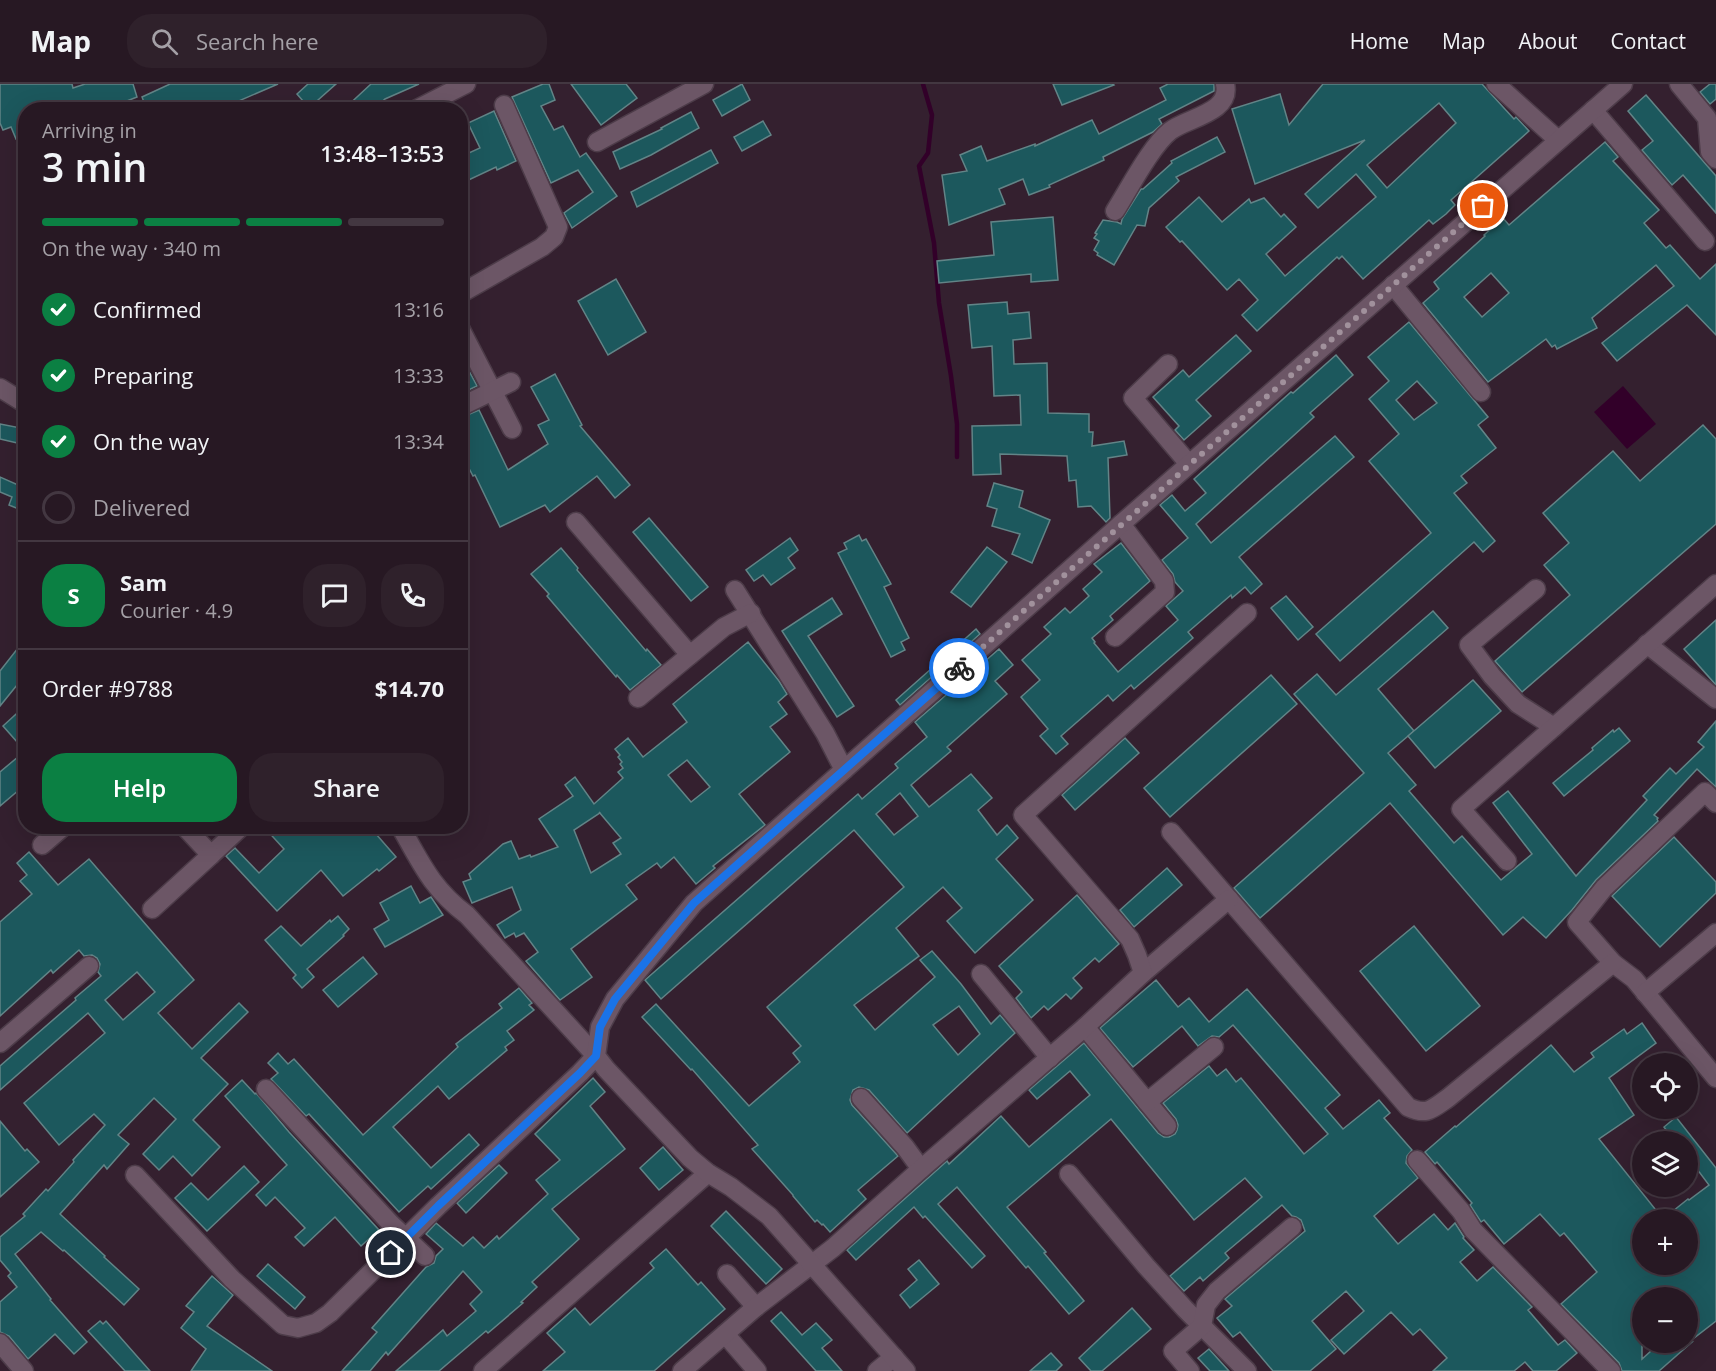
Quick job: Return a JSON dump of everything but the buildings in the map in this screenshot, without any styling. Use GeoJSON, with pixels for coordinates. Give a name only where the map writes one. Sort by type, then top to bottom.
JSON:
{"type":"FeatureCollection","features":[{"type":"Feature","properties":{"kind":"street"},"geometry":{"type":"LineString","coordinates":[[431,102],[466,84]]}},
{"type":"Feature","properties":{"kind":"street"},"geometry":{"type":"LineString","coordinates":[[597,142],[704,84]]}},
{"type":"Feature","properties":{"kind":"street"},"geometry":{"type":"LineString","coordinates":[[1115,211],[1156,146],[1170,130],[1220,105],[1225,96],[1225,84]]}},
{"type":"Feature","properties":{"kind":"street"},"geometry":{"type":"LineString","coordinates":[[1496,84],[1558,140]]}},
{"type":"Feature","properties":{"kind":"street"},"geometry":{"type":"LineString","coordinates":[[135,1175],[232,1279],[283,1325],[298,1328],[316,1323],[330,1313],[438,1206],[596,1056],[600,1027],[615,999],[694,903],[1120,524],[1623,84]]}},
{"type":"Feature","properties":{"kind":"street"},"geometry":{"type":"LineString","coordinates":[[1679,84],[1711,114],[1710,152],[1716,159]]}},
{"type":"Feature","properties":{"kind":"street"},"geometry":{"type":"LineString","coordinates":[[468,289],[542,247],[554,237],[558,227],[504,105]]}},
{"type":"Feature","properties":{"kind":"street"},"geometry":{"type":"LineString","coordinates":[[1593,110],[1705,241]]}},
{"type":"Feature","properties":{"kind":"street"},"geometry":{"type":"LineString","coordinates":[[1393,285],[1481,393]]}},
{"type":"Feature","properties":{"kind":"street"},"geometry":{"type":"LineString","coordinates":[[468,343],[512,429]]}},
{"type":"Feature","properties":{"kind":"street"},"geometry":{"type":"LineString","coordinates":[[1168,364],[1133,398],[1190,464]]}},
{"type":"Feature","properties":{"kind":"street"},"geometry":{"type":"LineString","coordinates":[[468,403],[511,382]]}},
{"type":"Feature","properties":{"kind":"street"},"geometry":{"type":"LineString","coordinates":[[576,522],[690,655]]}},
{"type":"Feature","properties":{"kind":"street"},"geometry":{"type":"LineString","coordinates":[[1115,637],[1165,592],[1164,581],[1120,524]]}},
{"type":"Feature","properties":{"kind":"street"},"geometry":{"type":"LineString","coordinates":[[1507,861],[1461,809],[1716,584]]}},
{"type":"Feature","properties":{"kind":"street"},"geometry":{"type":"LineString","coordinates":[[1536,589],[1469,645],[1492,676],[1518,704],[1554,727]]}},
{"type":"Feature","properties":{"kind":"street"},"geometry":{"type":"LineString","coordinates":[[735,590],[825,733],[844,770]]}},
{"type":"Feature","properties":{"kind":"street"},"geometry":{"type":"LineString","coordinates":[[638,698],[724,627],[751,613]]}},
{"type":"Feature","properties":{"kind":"street"},"geometry":{"type":"LineString","coordinates":[[1143,973],[1130,939],[1023,815],[1247,613]]}},
{"type":"Feature","properties":{"kind":"street"},"geometry":{"type":"LineString","coordinates":[[1647,644],[1716,699]]}},
{"type":"Feature","properties":{"kind":"street"},"geometry":{"type":"LineString","coordinates":[[1716,803],[1705,792],[1604,888],[1577,922],[1613,963],[1634,979],[1716,1078]]}},
{"type":"Feature","properties":{"kind":"street"},"geometry":{"type":"LineString","coordinates":[[1171,832],[1408,1107],[1419,1112],[1429,1111],[1448,1098],[1613,963]]}},
{"type":"Feature","properties":{"kind":"street"},"geometry":{"type":"LineString","coordinates":[[42,845],[55,834]]}},
{"type":"Feature","properties":{"kind":"street"},"geometry":{"type":"LineString","coordinates":[[191,834],[211,855]]}},
{"type":"Feature","properties":{"kind":"street"},"geometry":{"type":"LineString","coordinates":[[152,909],[233,834]]}},
{"type":"Feature","properties":{"kind":"street"},"geometry":{"type":"LineString","coordinates":[[405,834],[431,881],[451,903],[467,915],[606,1069],[690,1158],[769,1216],[906,1371]]}},
{"type":"Feature","properties":{"kind":"street"},"geometry":{"type":"LineString","coordinates":[[682,1371],[756,1307],[833,1248],[1229,899]]}},
{"type":"Feature","properties":{"kind":"street"},"geometry":{"type":"LineString","coordinates":[[1645,993],[1716,933]]}},
{"type":"Feature","properties":{"kind":"street"},"geometry":{"type":"LineString","coordinates":[[0,1042],[88,966]]}},
{"type":"Feature","properties":{"kind":"street"},"geometry":{"type":"LineString","coordinates":[[981,974],[1050,1058]]}},
{"type":"Feature","properties":{"kind":"street"},"geometry":{"type":"LineString","coordinates":[[1085,1027],[1167,1126]]}},
{"type":"Feature","properties":{"kind":"street"},"geometry":{"type":"LineString","coordinates":[[1147,1102],[1214,1047]]}},
{"type":"Feature","properties":{"kind":"street"},"geometry":{"type":"LineString","coordinates":[[266,1089],[391,1224],[425,1256]]}},
{"type":"Feature","properties":{"kind":"street"},"geometry":{"type":"LineString","coordinates":[[861,1098],[905,1147],[921,1169]]}},
{"type":"Feature","properties":{"kind":"street"},"geometry":{"type":"LineString","coordinates":[[1416,1160],[1461,1211],[1473,1230],[1611,1371]]}},
{"type":"Feature","properties":{"kind":"street"},"geometry":{"type":"LineString","coordinates":[[483,1371],[708,1173]]}},
{"type":"Feature","properties":{"kind":"street"},"geometry":{"type":"LineString","coordinates":[[1069,1174],[1185,1309],[1246,1371]]}},
{"type":"Feature","properties":{"kind":"street"},"geometry":{"type":"LineString","coordinates":[[1190,1371],[1173,1351],[1202,1326],[1206,1305],[1217,1291],[1292,1227]]}},
{"type":"Feature","properties":{"kind":"street"},"geometry":{"type":"LineString","coordinates":[[727,1274],[756,1307]]}},
{"type":"Feature","properties":{"kind":"street"},"geometry":{"type":"LineString","coordinates":[[725,1334],[757,1371]]}},
{"type":"Feature","properties":{"kind":"street"},"geometry":{"type":"LineString","coordinates":[[0,1343],[24,1371]]}},
{"type":"Feature","properties":{"kind":"street"},"geometry":{"type":"LineString","coordinates":[[877,1371],[894,1357]]}},
{"type":"Feature","properties":{"kind":"shaded area"},"geometry":{"type":"Polygon","coordinates":[[[1623,386],[1656,424],[1627,449],[1594,412],[1623,386]]]}},
{"type":"Feature","properties":{"kind":"waterway"},"geometry":{"type":"LineString","coordinates":[[923,84],[932,115],[928,153],[919,166],[934,243],[939,303],[957,424],[957,457]]}},
{"type":"Feature","properties":{"kind":"way so far"},"geometry":{"type":"LineString","coordinates":[[959,668],[1483,206]]}},
{"type":"Feature","properties":{"kind":"route"},"geometry":{"type":"LineString","coordinates":[[391,1253],[596,1056],[600,1027],[615,999],[694,903],[959,668]]}}]}
